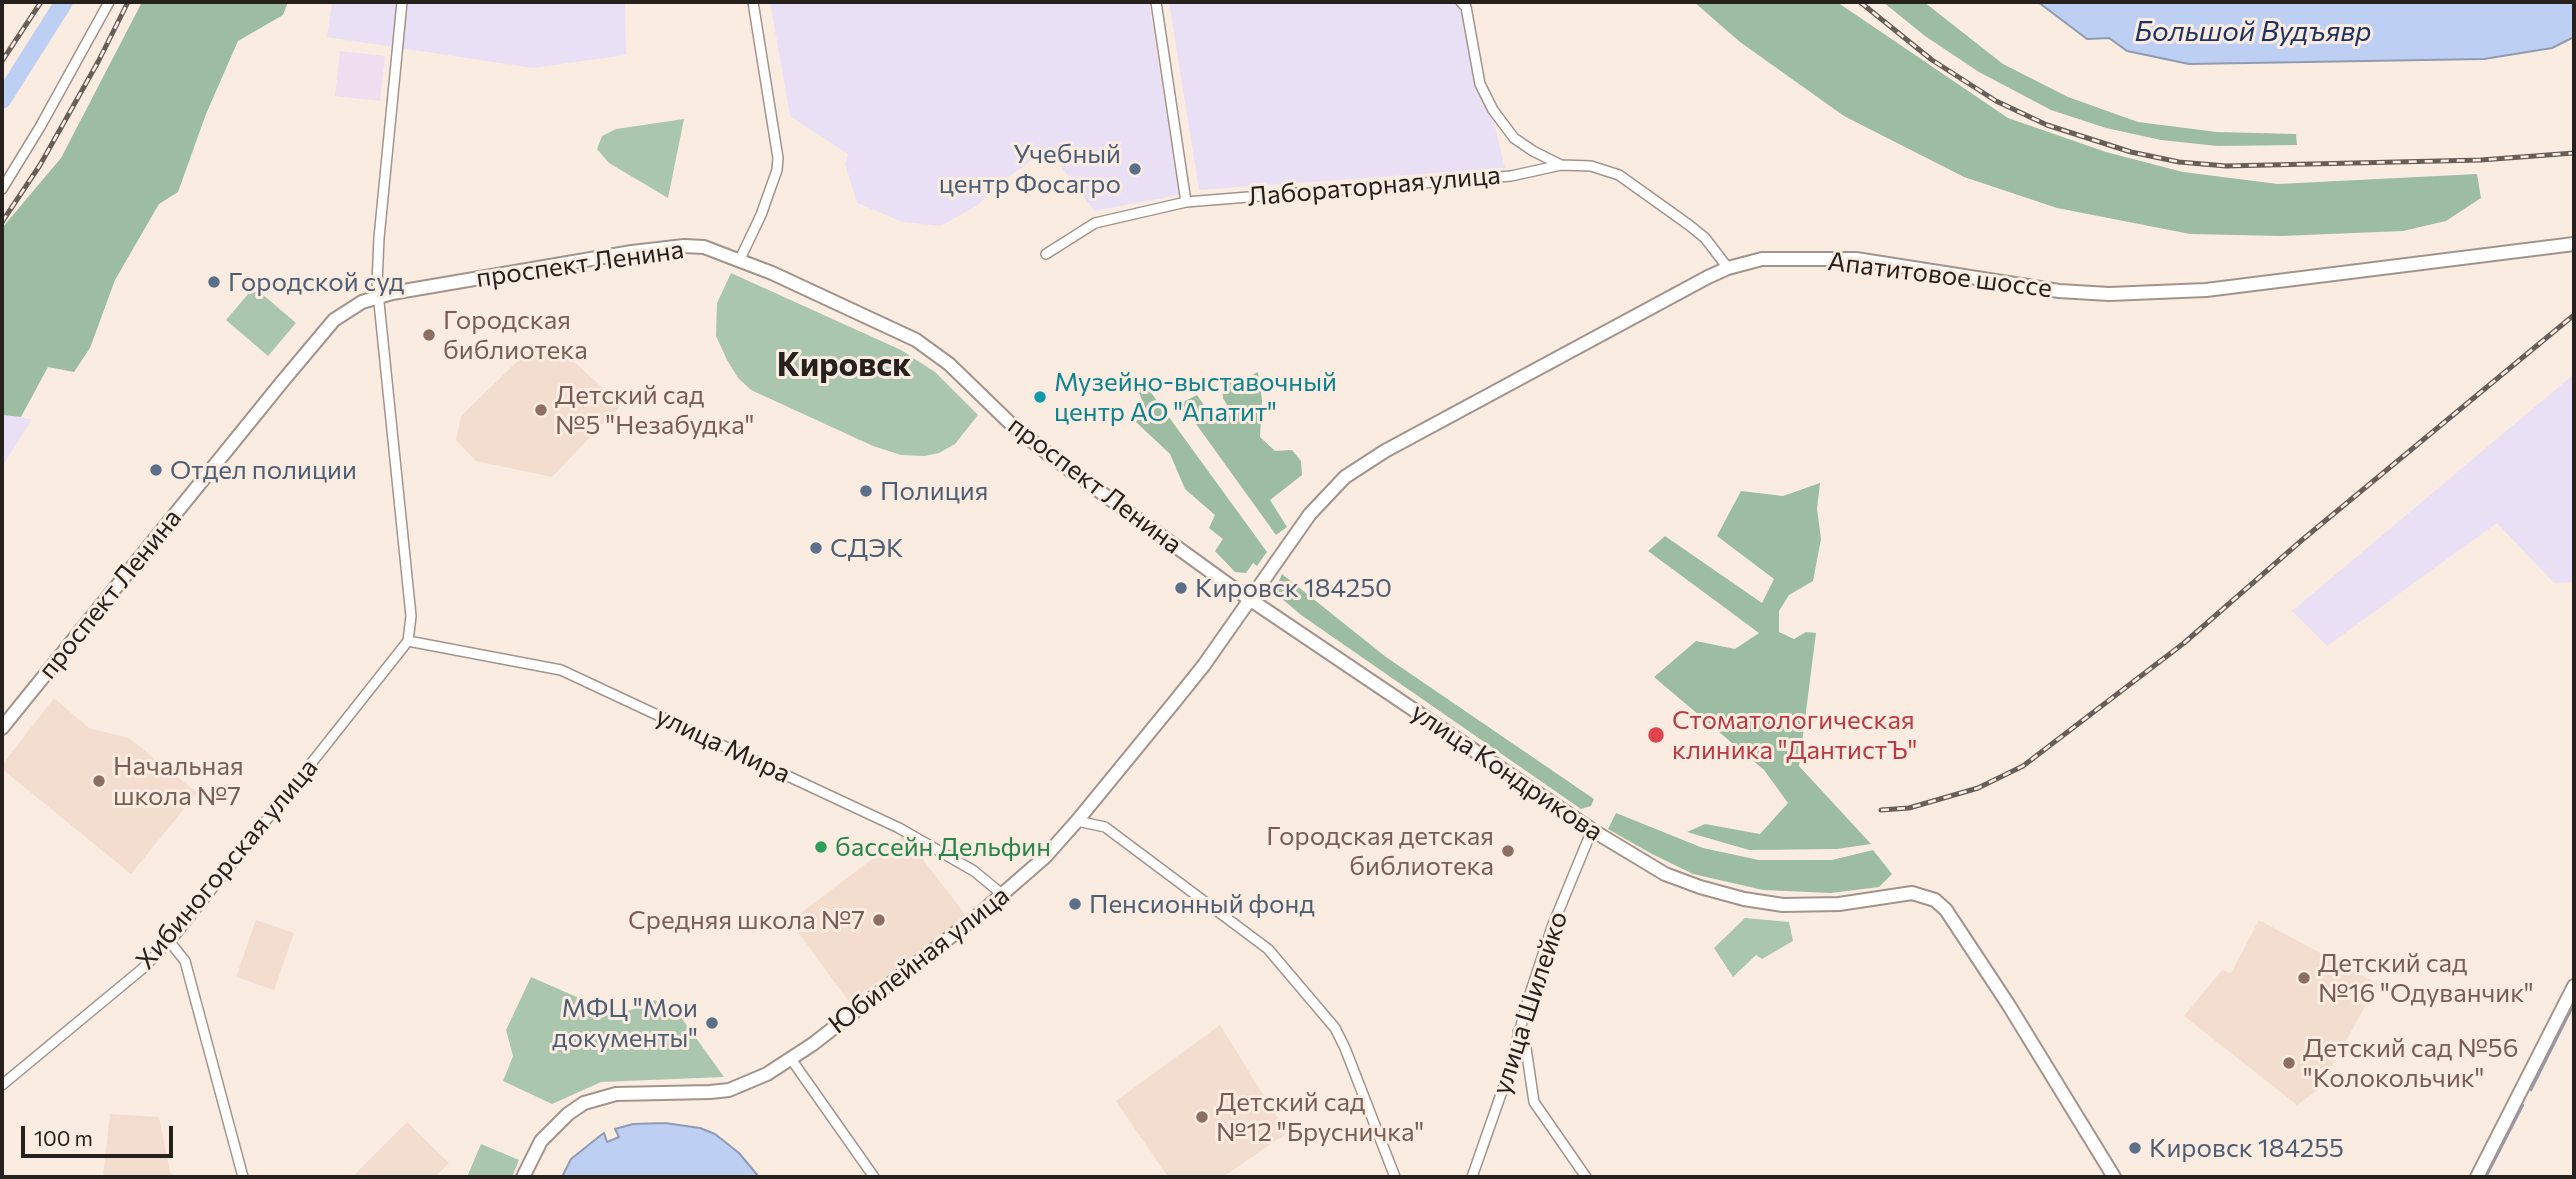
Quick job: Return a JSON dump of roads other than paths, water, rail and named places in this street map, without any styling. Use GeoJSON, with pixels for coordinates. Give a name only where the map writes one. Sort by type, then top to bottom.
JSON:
{"type":"FeatureCollection","features":[{"type":"Feature","properties":{"kind":"street"},"geometry":{"type":"LineString","coordinates":[[2,189],[40,127],[109,2]]}},
{"type":"Feature","properties":{"kind":"street"},"geometry":{"type":"LineString","coordinates":[[402,2],[379,238],[378,295],[411,616],[408,640]]}},
{"type":"Feature","properties":{"kind":"street"},"geometry":{"type":"LineString","coordinates":[[735,258],[750,236],[773,181],[778,158],[753,2]]}},
{"type":"Feature","properties":{"kind":"street"},"geometry":{"type":"LineString","coordinates":[[1156,2],[1186,202]]}},
{"type":"Feature","properties":{"kind":"street","name":"Лабораторная улица"},"geometry":{"type":"LineString","coordinates":[[1461,2],[1466,6],[1480,84],[1493,110],[1514,138],[1561,165]]}},
{"type":"Feature","properties":{"kind":"street","name":"Лабораторная улица"},"geometry":{"type":"LineString","coordinates":[[1046,254],[1095,223],[1186,202],[1511,176],[1561,165],[1591,166],[1619,176],[1705,238],[1728,268]]}},
{"type":"Feature","properties":{"kind":"street","name":"Апатитовое шоссе"},"geometry":{"type":"LineString","coordinates":[[1250,600],[1310,514],[1345,477],[1421,431],[1728,268],[1762,259],[1856,259],[2059,291],[2109,294],[2206,290],[2574,244]]}},
{"type":"Feature","properties":{"kind":"street","name":"проспект Ленина"},"geometry":{"type":"LineString","coordinates":[[2,728],[325,330],[345,313],[378,295],[557,263],[658,249],[701,247],[735,258],[916,340],[949,364],[1012,425],[1052,457],[1250,600]]}},
{"type":"Feature","properties":{"kind":"street","name":"Юбилейная улица"},"geometry":{"type":"LineString","coordinates":[[523,1177],[541,1141],[568,1114],[584,1103],[616,1094],[721,1091],[751,1082],[791,1059],[1003,895],[1045,857],[1077,821],[1204,665],[1250,600]]}},
{"type":"Feature","properties":{"kind":"street","name":"улица Кондрикова"},"geometry":{"type":"LineString","coordinates":[[1250,600],[1592,830],[1631,855],[1677,878],[1744,899],[1783,905],[1839,904],[1912,893],[1935,901],[1946,910],[2071,1104],[2114,1177]]}},
{"type":"Feature","properties":{"kind":"street","name":"улица Мира"},"geometry":{"type":"LineString","coordinates":[[408,640],[561,670],[899,828],[974,871],[1003,895]]}},
{"type":"Feature","properties":{"kind":"street","name":"Хибиногорская улица"},"geometry":{"type":"LineString","coordinates":[[2,1086],[142,969],[169,941],[408,640]]}},
{"type":"Feature","properties":{"kind":"street"},"geometry":{"type":"LineString","coordinates":[[1077,821],[1105,827],[1268,949],[1335,1028],[1395,1177]]}},
{"type":"Feature","properties":{"kind":"street","name":"улица Шилейко"},"geometry":{"type":"LineString","coordinates":[[1472,1177],[1507,1077],[1518,1032],[1552,927],[1592,830]]}},
{"type":"Feature","properties":{"kind":"street"},"geometry":{"type":"LineString","coordinates":[[169,941],[185,961],[243,1177]]}},
{"type":"Feature","properties":{"kind":"street"},"geometry":{"type":"LineString","coordinates":[[2477,1177],[2574,986]]}},
{"type":"Feature","properties":{"kind":"street"},"geometry":{"type":"LineString","coordinates":[[1518,1032],[1526,1048],[1534,1102],[1586,1177]]}},
{"type":"Feature","properties":{"kind":"street"},"geometry":{"type":"LineString","coordinates":[[791,1059],[874,1177]]}},
{"type":"Feature","properties":{"kind":"water","name":"Большой Вудъявр"},"geometry":{"type":"Polygon","coordinates":[[[2038,2],[2574,2],[2574,37],[2552,48],[2484,59],[2189,64],[2127,51],[2109,38],[2087,39],[2038,2]]]}},
{"type":"Feature","properties":{"kind":"water"},"geometry":{"type":"Polygon","coordinates":[[[665,1123],[700,1128],[715,1134],[739,1153],[759,1177],[562,1177],[571,1159],[604,1133],[607,1142],[619,1137],[615,1129],[633,1124],[665,1123]]]}},
{"type":"Feature","properties":{"kind":"waterway"},"geometry":{"type":"LineString","coordinates":[[2,100],[64,2]]}},
{"type":"Feature","properties":{"kind":"waterway"},"geometry":{"type":"LineString","coordinates":[[2531,1090],[2574,1004]]}},
{"type":"Feature","properties":{"kind":"waterway"},"geometry":{"type":"LineString","coordinates":[[2486,1177],[2523,1105]]}},
{"type":"Feature","properties":{"kind":"railway"},"geometry":{"type":"LineString","coordinates":[[2,61],[41,2]]}},
{"type":"Feature","properties":{"kind":"railway"},"geometry":{"type":"LineString","coordinates":[[2,222],[40,165],[98,62],[128,2]]}},
{"type":"Feature","properties":{"kind":"railway"},"geometry":{"type":"LineString","coordinates":[[1860,2],[1932,60],[1996,101],[2047,125],[2131,152],[2179,162],[2226,166],[2481,160],[2574,153]]}},
{"type":"Feature","properties":{"kind":"railway"},"geometry":{"type":"LineString","coordinates":[[1881,810],[1909,808],[1978,788],[2023,766],[2184,643],[2302,540],[2574,315]]}},
{"type":"Feature","properties":{"kind":"place","name":"Учебный центр Фосагро"},"geometry":{"type":"Point","coordinates":[1135,169]}},
{"type":"Feature","properties":{"kind":"place","name":"Городской суд"},"geometry":{"type":"Point","coordinates":[214,282]}},
{"type":"Feature","properties":{"kind":"place","name":"Городская библиотека"},"geometry":{"type":"Point","coordinates":[429,335]}},
{"type":"Feature","properties":{"kind":"place","name":"Музейно-выставочный центр АО \"Апатит\""},"geometry":{"type":"Point","coordinates":[1040,397]}},
{"type":"Feature","properties":{"kind":"place","name":"Детский сад №5 \"Незабудка\""},"geometry":{"type":"Point","coordinates":[541,410]}},
{"type":"Feature","properties":{"kind":"place","name":"Отдел полиции"},"geometry":{"type":"Point","coordinates":[156,470]}},
{"type":"Feature","properties":{"kind":"place","name":"Полиция"},"geometry":{"type":"Point","coordinates":[866,491]}},
{"type":"Feature","properties":{"kind":"place","name":"СДЭК"},"geometry":{"type":"Point","coordinates":[816,548]}},
{"type":"Feature","properties":{"kind":"place","name":"Кировск 184250"},"geometry":{"type":"Point","coordinates":[1181,588]}},
{"type":"Feature","properties":{"kind":"place","name":"Стоматологическая клиника \"ДантистЪ\""},"geometry":{"type":"Point","coordinates":[1656,735]}},
{"type":"Feature","properties":{"kind":"place","name":"Начальная школа №7"},"geometry":{"type":"Point","coordinates":[99,781]}},
{"type":"Feature","properties":{"kind":"place","name":"бассейн Дельфин"},"geometry":{"type":"Point","coordinates":[821,847]}},
{"type":"Feature","properties":{"kind":"place","name":"Городская детская библиотека"},"geometry":{"type":"Point","coordinates":[1508,851]}},
{"type":"Feature","properties":{"kind":"place","name":"Пенсионный фонд"},"geometry":{"type":"Point","coordinates":[1075,904]}},
{"type":"Feature","properties":{"kind":"place","name":"Средняя школа №7"},"geometry":{"type":"Point","coordinates":[879,920]}},
{"type":"Feature","properties":{"kind":"place","name":"Детский сад №16 \"Одуванчик\""},"geometry":{"type":"Point","coordinates":[2304,978]}},
{"type":"Feature","properties":{"kind":"place","name":"МФЦ \"Мои документы\""},"geometry":{"type":"Point","coordinates":[712,1023]}},
{"type":"Feature","properties":{"kind":"place","name":"Детский сад №56 \"Колокольчик\""},"geometry":{"type":"Point","coordinates":[2289,1063]}},
{"type":"Feature","properties":{"kind":"place","name":"Детский сад №12 \"Брусничка\""},"geometry":{"type":"Point","coordinates":[1202,1117]}},
{"type":"Feature","properties":{"kind":"place","name":"Кировск 184255"},"geometry":{"type":"Point","coordinates":[2135,1148]}},
{"type":"Feature","properties":{"kind":"district","name":"Кировск"},"geometry":{"type":"Point","coordinates":[844,365]}}]}
